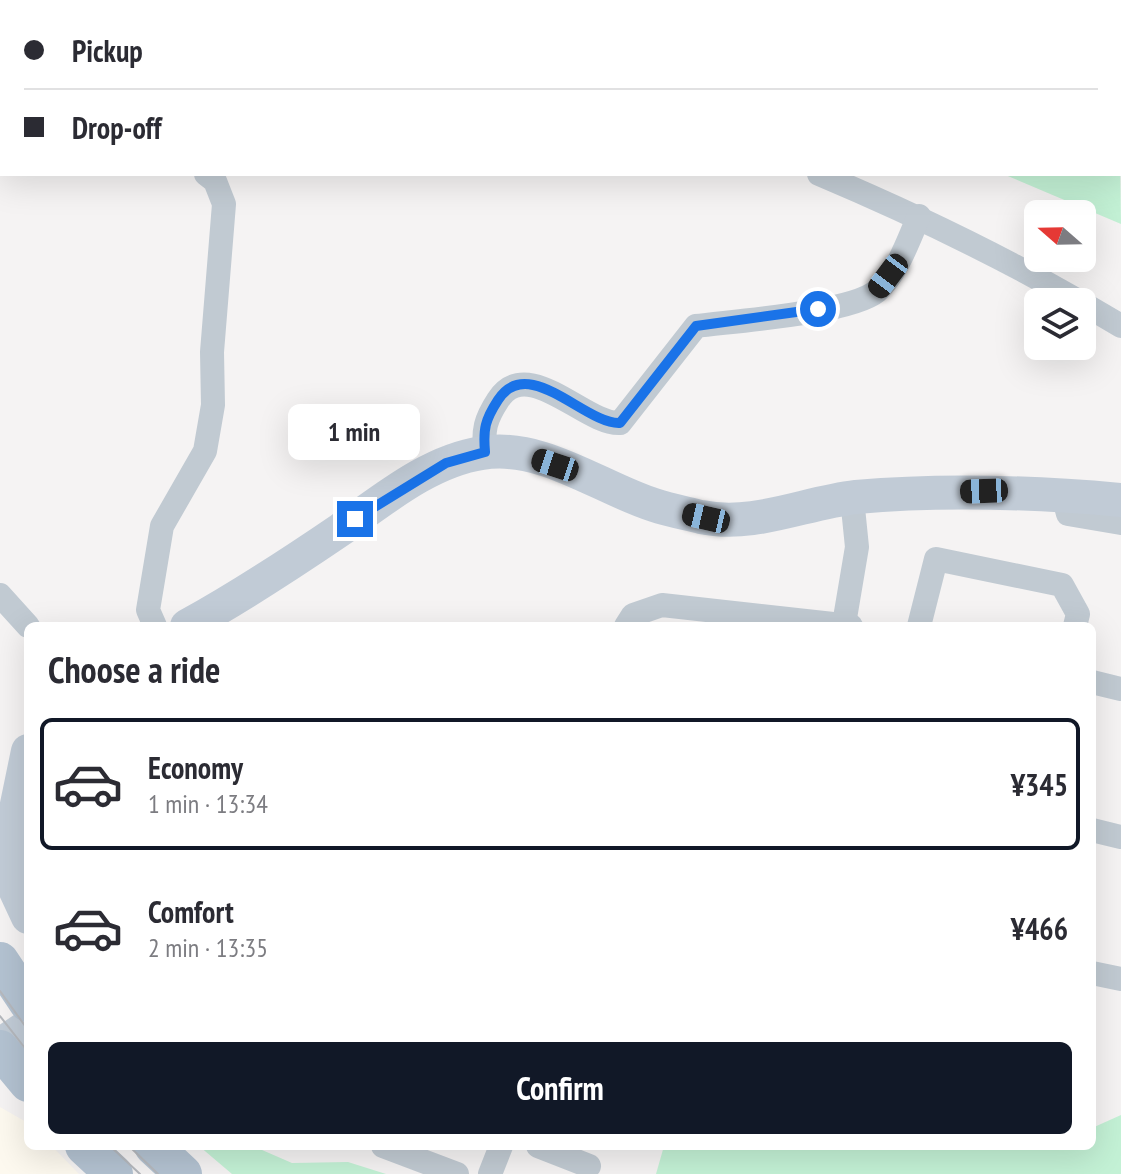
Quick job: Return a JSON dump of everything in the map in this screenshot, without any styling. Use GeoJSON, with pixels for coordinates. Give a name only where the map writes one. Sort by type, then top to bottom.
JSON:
{"type":"FeatureCollection","features":[{"type":"Feature","properties":{"kind":"main road"},"geometry":{"type":"LineString","coordinates":[[0,961],[24,997]]}},
{"type":"Feature","properties":{"kind":"main road"},"geometry":{"type":"LineString","coordinates":[[0,1047],[24,1078]]}},
{"type":"Feature","properties":{"kind":"main road"},"geometry":{"type":"LineString","coordinates":[[88,1150],[114,1174]]}},
{"type":"Feature","properties":{"kind":"main road"},"geometry":{"type":"LineString","coordinates":[[157,1150],[183,1174]]}},
{"type":"Feature","properties":{"kind":"street"},"geometry":{"type":"LineString","coordinates":[[153,622],[148,610],[162,526],[180,489],[205,451],[213,405],[212,352],[224,204],[215,181],[209,176]]}},
{"type":"Feature","properties":{"kind":"street"},"geometry":{"type":"LineString","coordinates":[[824,176],[919,216],[1004,258],[1055,288]]}},
{"type":"Feature","properties":{"kind":"street"},"geometry":{"type":"LineString","coordinates":[[485,452],[482,425],[501,396],[521,386],[546,387],[607,424],[620,423],[696,326],[848,304],[876,291],[899,261],[919,216]]}},
{"type":"Feature","properties":{"kind":"street"},"geometry":{"type":"LineString","coordinates":[[1096,312],[1121,326]]}},
{"type":"Feature","properties":{"kind":"street"},"geometry":{"type":"LineString","coordinates":[[195,622],[240,598],[402,488],[446,463],[485,452],[529,456],[580,473],[653,505],[706,518],[756,519],[852,498],[1006,490],[1121,500]]}},
{"type":"Feature","properties":{"kind":"street"},"geometry":{"type":"LineString","coordinates":[[1063,495],[1068,514],[1121,523]]}},
{"type":"Feature","properties":{"kind":"street"},"geometry":{"type":"LineString","coordinates":[[847,622],[857,547],[852,498]]}},
{"type":"Feature","properties":{"kind":"street"},"geometry":{"type":"LineString","coordinates":[[920,622],[936,559],[1062,585],[1078,614],[1076,622]]}},
{"type":"Feature","properties":{"kind":"street"},"geometry":{"type":"LineString","coordinates":[[0,595],[24,622]]}},
{"type":"Feature","properties":{"kind":"street"},"geometry":{"type":"LineString","coordinates":[[629,622],[633,615],[662,605],[819,622]]}},
{"type":"Feature","properties":{"kind":"street"},"geometry":{"type":"LineString","coordinates":[[1096,683],[1121,689]]}},
{"type":"Feature","properties":{"kind":"street"},"geometry":{"type":"LineString","coordinates":[[24,765],[7,818],[14,887],[24,908]]}},
{"type":"Feature","properties":{"kind":"street"},"geometry":{"type":"LineString","coordinates":[[1096,831],[1121,837]]}},
{"type":"Feature","properties":{"kind":"street"},"geometry":{"type":"LineString","coordinates":[[1096,974],[1121,979]]}},
{"type":"Feature","properties":{"kind":"street"},"geometry":{"type":"LineString","coordinates":[[0,1047],[24,1029]]}},
{"type":"Feature","properties":{"kind":"street"},"geometry":{"type":"LineString","coordinates":[[394,1150],[457,1174]]}},
{"type":"Feature","properties":{"kind":"street"},"geometry":{"type":"LineString","coordinates":[[490,1174],[499,1150]]}},
{"type":"Feature","properties":{"kind":"street"},"geometry":{"type":"LineString","coordinates":[[548,1150],[589,1166]]}},
{"type":"Feature","properties":{"kind":"shaded area"},"geometry":{"type":"Polygon","coordinates":[[[0,1107],[24,1121],[24,1150],[56,1150],[79,1174],[0,1174],[0,1107]]]}},
{"type":"Feature","properties":{"kind":"green space"},"geometry":{"type":"Polygon","coordinates":[[[1008,176],[1120,176],[1121,224],[1096,213],[1096,200],[1064,200],[1008,176]]]}},
{"type":"Feature","properties":{"kind":"green space"},"geometry":{"type":"Polygon","coordinates":[[[1121,1115],[1121,1174],[656,1174],[663,1150],[1096,1150],[1096,1126],[1121,1115]]]}},
{"type":"Feature","properties":{"kind":"green space"},"geometry":{"type":"Polygon","coordinates":[[[204,1150],[262,1150],[292,1163],[348,1162],[386,1174],[232,1174],[204,1150]]]}},
{"type":"Feature","properties":{"kind":"tram line"},"geometry":{"type":"LineString","coordinates":[[0,991],[24,1024]]}},
{"type":"Feature","properties":{"kind":"tram line"},"geometry":{"type":"LineString","coordinates":[[0,1016],[24,1047]]}},
{"type":"Feature","properties":{"kind":"tram line"},"geometry":{"type":"LineString","coordinates":[[114,1150],[140,1174]]}},
{"type":"Feature","properties":{"kind":"tram line"},"geometry":{"type":"LineString","coordinates":[[133,1150],[158,1174]]}},
{"type":"Feature","properties":{"kind":"route"},"geometry":{"type":"LineString","coordinates":[[355,519],[446,463],[485,452],[482,425],[501,396],[521,386],[546,387],[607,424],[620,423],[696,326],[818,309]]}}]}
